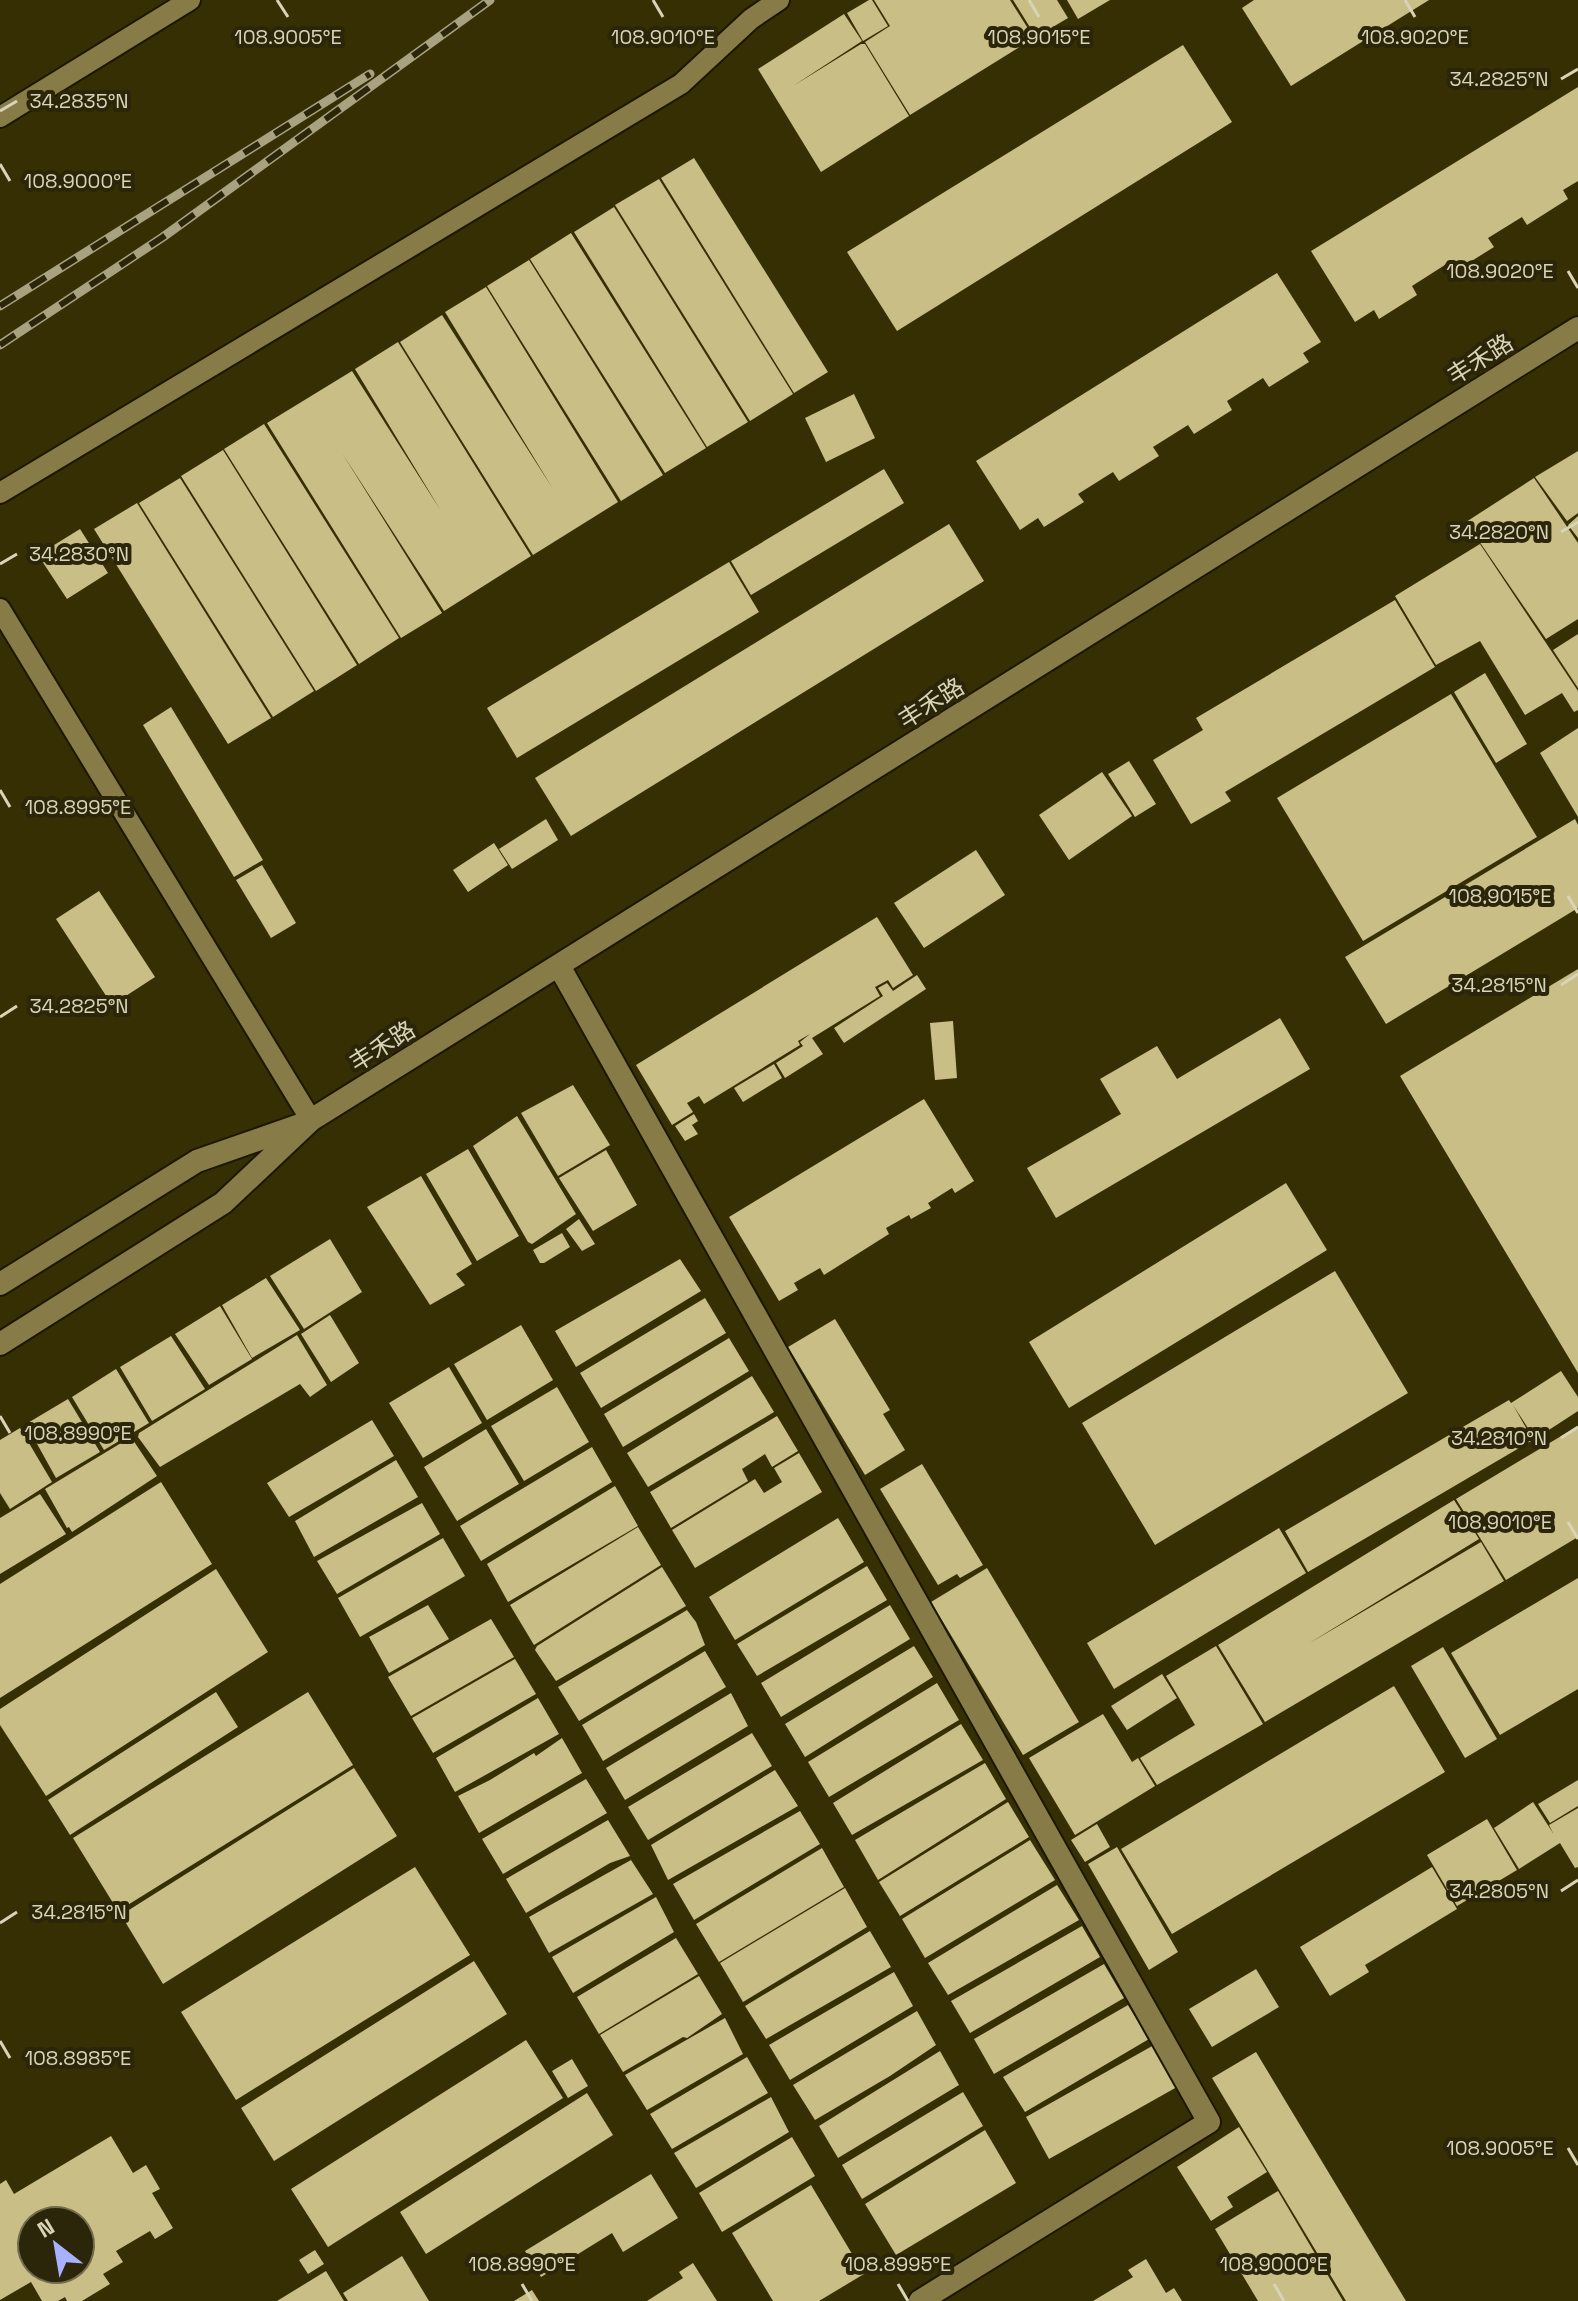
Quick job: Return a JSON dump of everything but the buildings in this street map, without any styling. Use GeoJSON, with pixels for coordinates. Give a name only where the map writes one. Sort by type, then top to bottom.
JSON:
{"type":"FeatureCollection","features":[{"type":"Feature","properties":{"kind":"main road","name":"丰禾路"},"geometry":{"type":"LineString","coordinates":[[0,1344],[223,1203],[311,1120],[1578,328]]}},
{"type":"Feature","properties":{"kind":"main road"},"geometry":{"type":"LineString","coordinates":[[559,966],[1209,2122],[920,2301]]}},
{"type":"Feature","properties":{"kind":"main road","name":"丰禾路"},"geometry":{"type":"LineString","coordinates":[[0,1284],[197,1161],[311,1120]]}},
{"type":"Feature","properties":{"kind":"lane"},"geometry":{"type":"LineString","coordinates":[[0,117],[190,0]]}},
{"type":"Feature","properties":{"kind":"lane"},"geometry":{"type":"LineString","coordinates":[[0,493],[681,84],[751,19],[779,0]]}},
{"type":"Feature","properties":{"kind":"lane"},"geometry":{"type":"LineString","coordinates":[[0,609],[311,1120]]}},
{"type":"Feature","properties":{"kind":"railway"},"geometry":{"type":"LineString","coordinates":[[0,345],[163,237],[490,0]]}},
{"type":"Feature","properties":{"kind":"railway"},"geometry":{"type":"LineString","coordinates":[[0,306],[370,74]]}}]}
